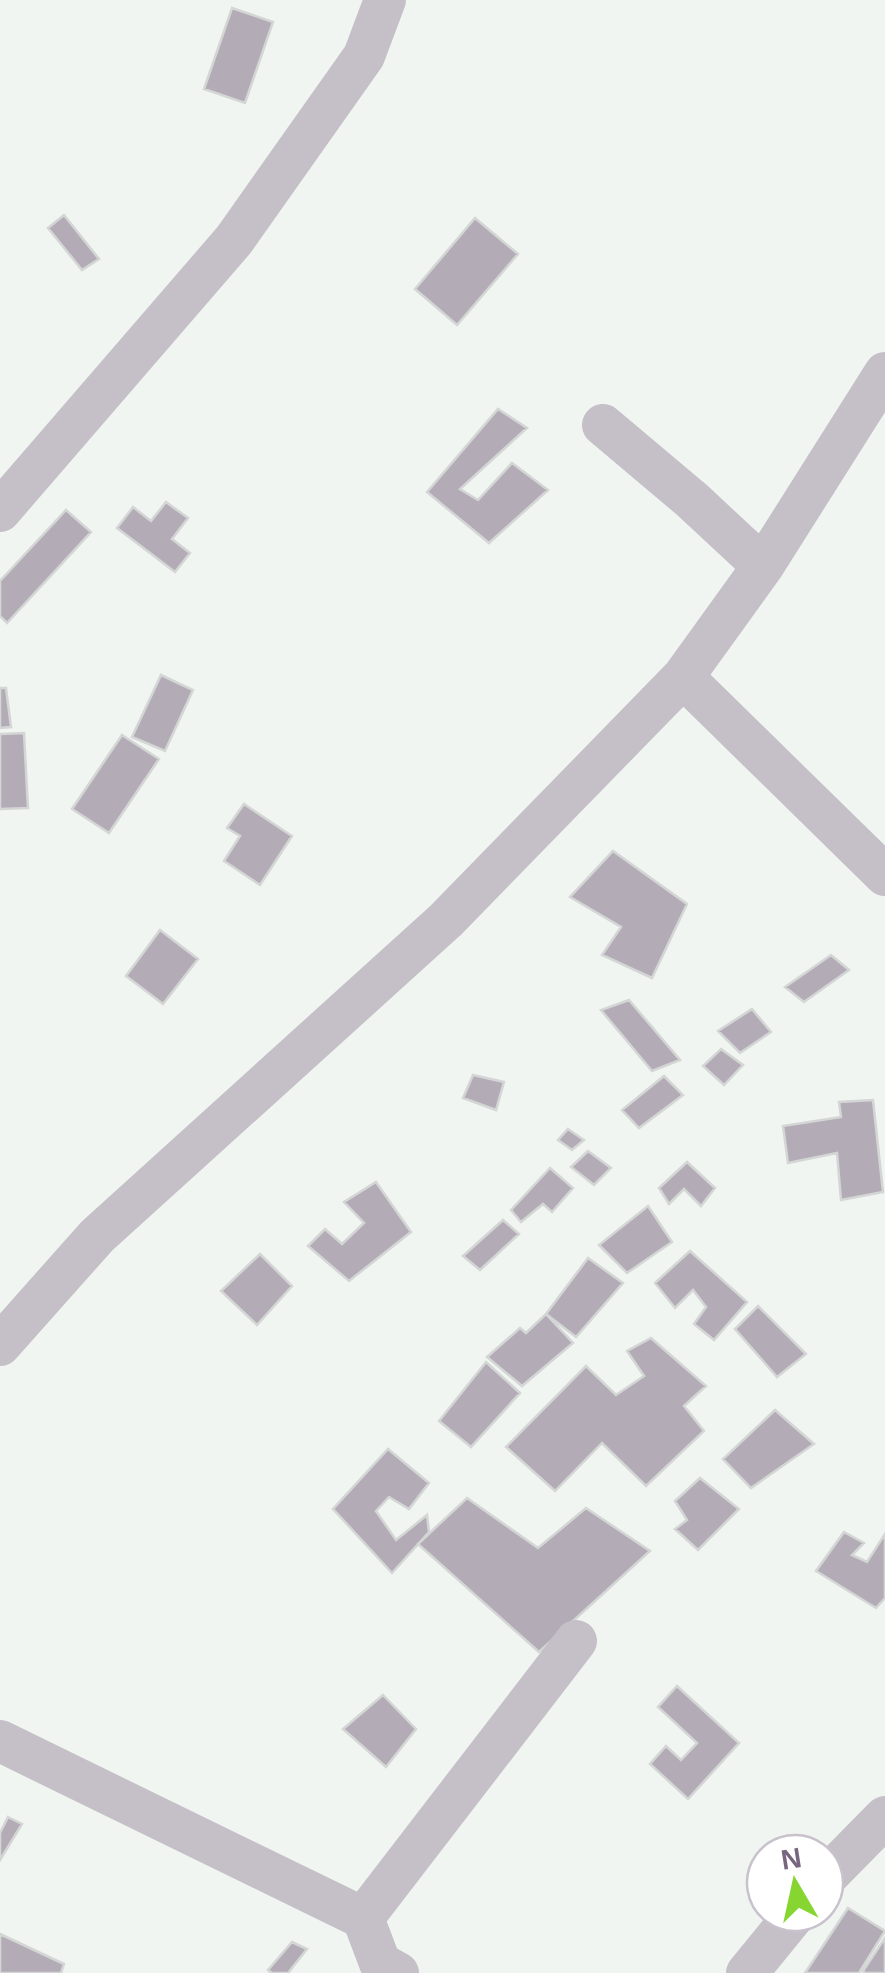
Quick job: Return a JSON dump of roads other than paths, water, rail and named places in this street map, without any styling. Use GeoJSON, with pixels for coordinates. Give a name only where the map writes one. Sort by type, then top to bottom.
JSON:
{"type":"FeatureCollection","features":[{"type":"Feature","properties":{"kind":"street"},"geometry":{"type":"LineString","coordinates":[[0,511],[234,240],[364,56],[385,0]]}},
{"type":"Feature","properties":{"kind":"street"},"geometry":{"type":"LineString","coordinates":[[0,1346],[97,1236],[446,920],[683,677],[763,566],[885,373]]}},
{"type":"Feature","properties":{"kind":"street"},"geometry":{"type":"LineString","coordinates":[[603,424],[763,566]]}},
{"type":"Feature","properties":{"kind":"street"},"geometry":{"type":"LineString","coordinates":[[683,677],[885,875]]}},
{"type":"Feature","properties":{"kind":"street"},"geometry":{"type":"LineString","coordinates":[[363,1918],[576,1641]]}},
{"type":"Feature","properties":{"kind":"street"},"geometry":{"type":"LineString","coordinates":[[0,1742],[363,1918],[380,1963],[398,1973]]}},
{"type":"Feature","properties":{"kind":"street"},"geometry":{"type":"LineString","coordinates":[[845,1858],[885,1817]]}},
{"type":"Feature","properties":{"kind":"street"},"geometry":{"type":"LineString","coordinates":[[747,1973],[780,1933]]}}]}
